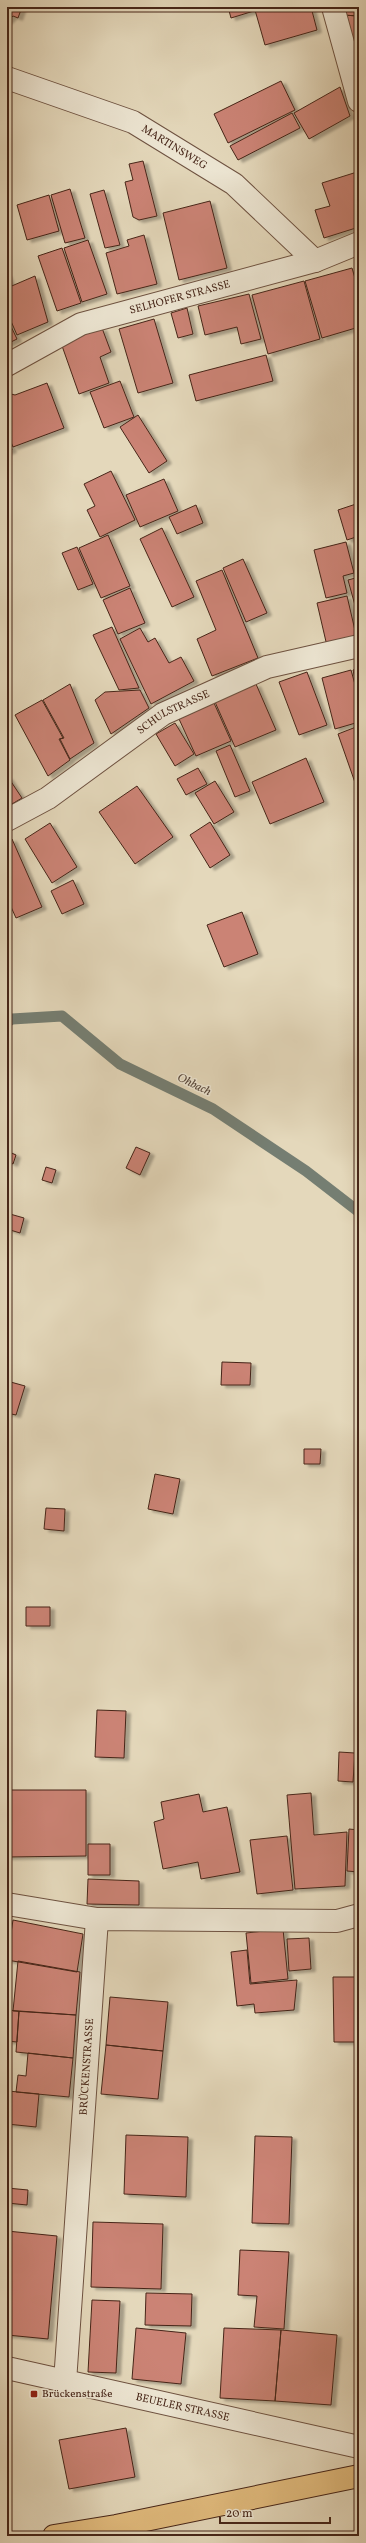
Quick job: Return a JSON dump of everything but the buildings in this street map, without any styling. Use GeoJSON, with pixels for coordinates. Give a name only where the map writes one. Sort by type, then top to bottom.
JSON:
{"type":"FeatureCollection","features":[{"type":"Feature","properties":{"kind":"main road"},"geometry":{"type":"LineString","coordinates":[[54,2536],[116,2531],[359,2476]]}},
{"type":"Feature","properties":{"kind":"street"},"geometry":{"type":"LineString","coordinates":[[333,7],[359,101]]}},
{"type":"Feature","properties":{"kind":"street","name":"MARTINSWEG"},"geometry":{"type":"LineString","coordinates":[[7,78],[133,122],[234,184],[315,261]]}},
{"type":"Feature","properties":{"kind":"street","name":"SELHOFER STRASSE"},"geometry":{"type":"LineString","coordinates":[[7,365],[82,324],[315,261],[359,243]]}},
{"type":"Feature","properties":{"kind":"street","name":"SCHULSTRASSE"},"geometry":{"type":"LineString","coordinates":[[7,820],[48,798],[163,714],[266,666],[359,646]]}},
{"type":"Feature","properties":{"kind":"street"},"geometry":{"type":"LineString","coordinates":[[7,1904],[97,1919],[336,1921],[359,1916]]}},
{"type":"Feature","properties":{"kind":"street","name":"BRÜCKENSTRASSE"},"geometry":{"type":"LineString","coordinates":[[65,2382],[97,1919]]}},
{"type":"Feature","properties":{"kind":"street","name":"BEUELER STRASSE"},"geometry":{"type":"LineString","coordinates":[[7,2368],[359,2447]]}},
{"type":"Feature","properties":{"kind":"waterway","name":"Ohbach"},"geometry":{"type":"LineString","coordinates":[[7,1022],[12,1019],[62,1016],[120,1064],[213,1109],[306,1171],[359,1212]]}},
{"type":"Feature","properties":{"kind":"place","name":"Brückenstraße"},"geometry":{"type":"Point","coordinates":[34,2394]}}]}
